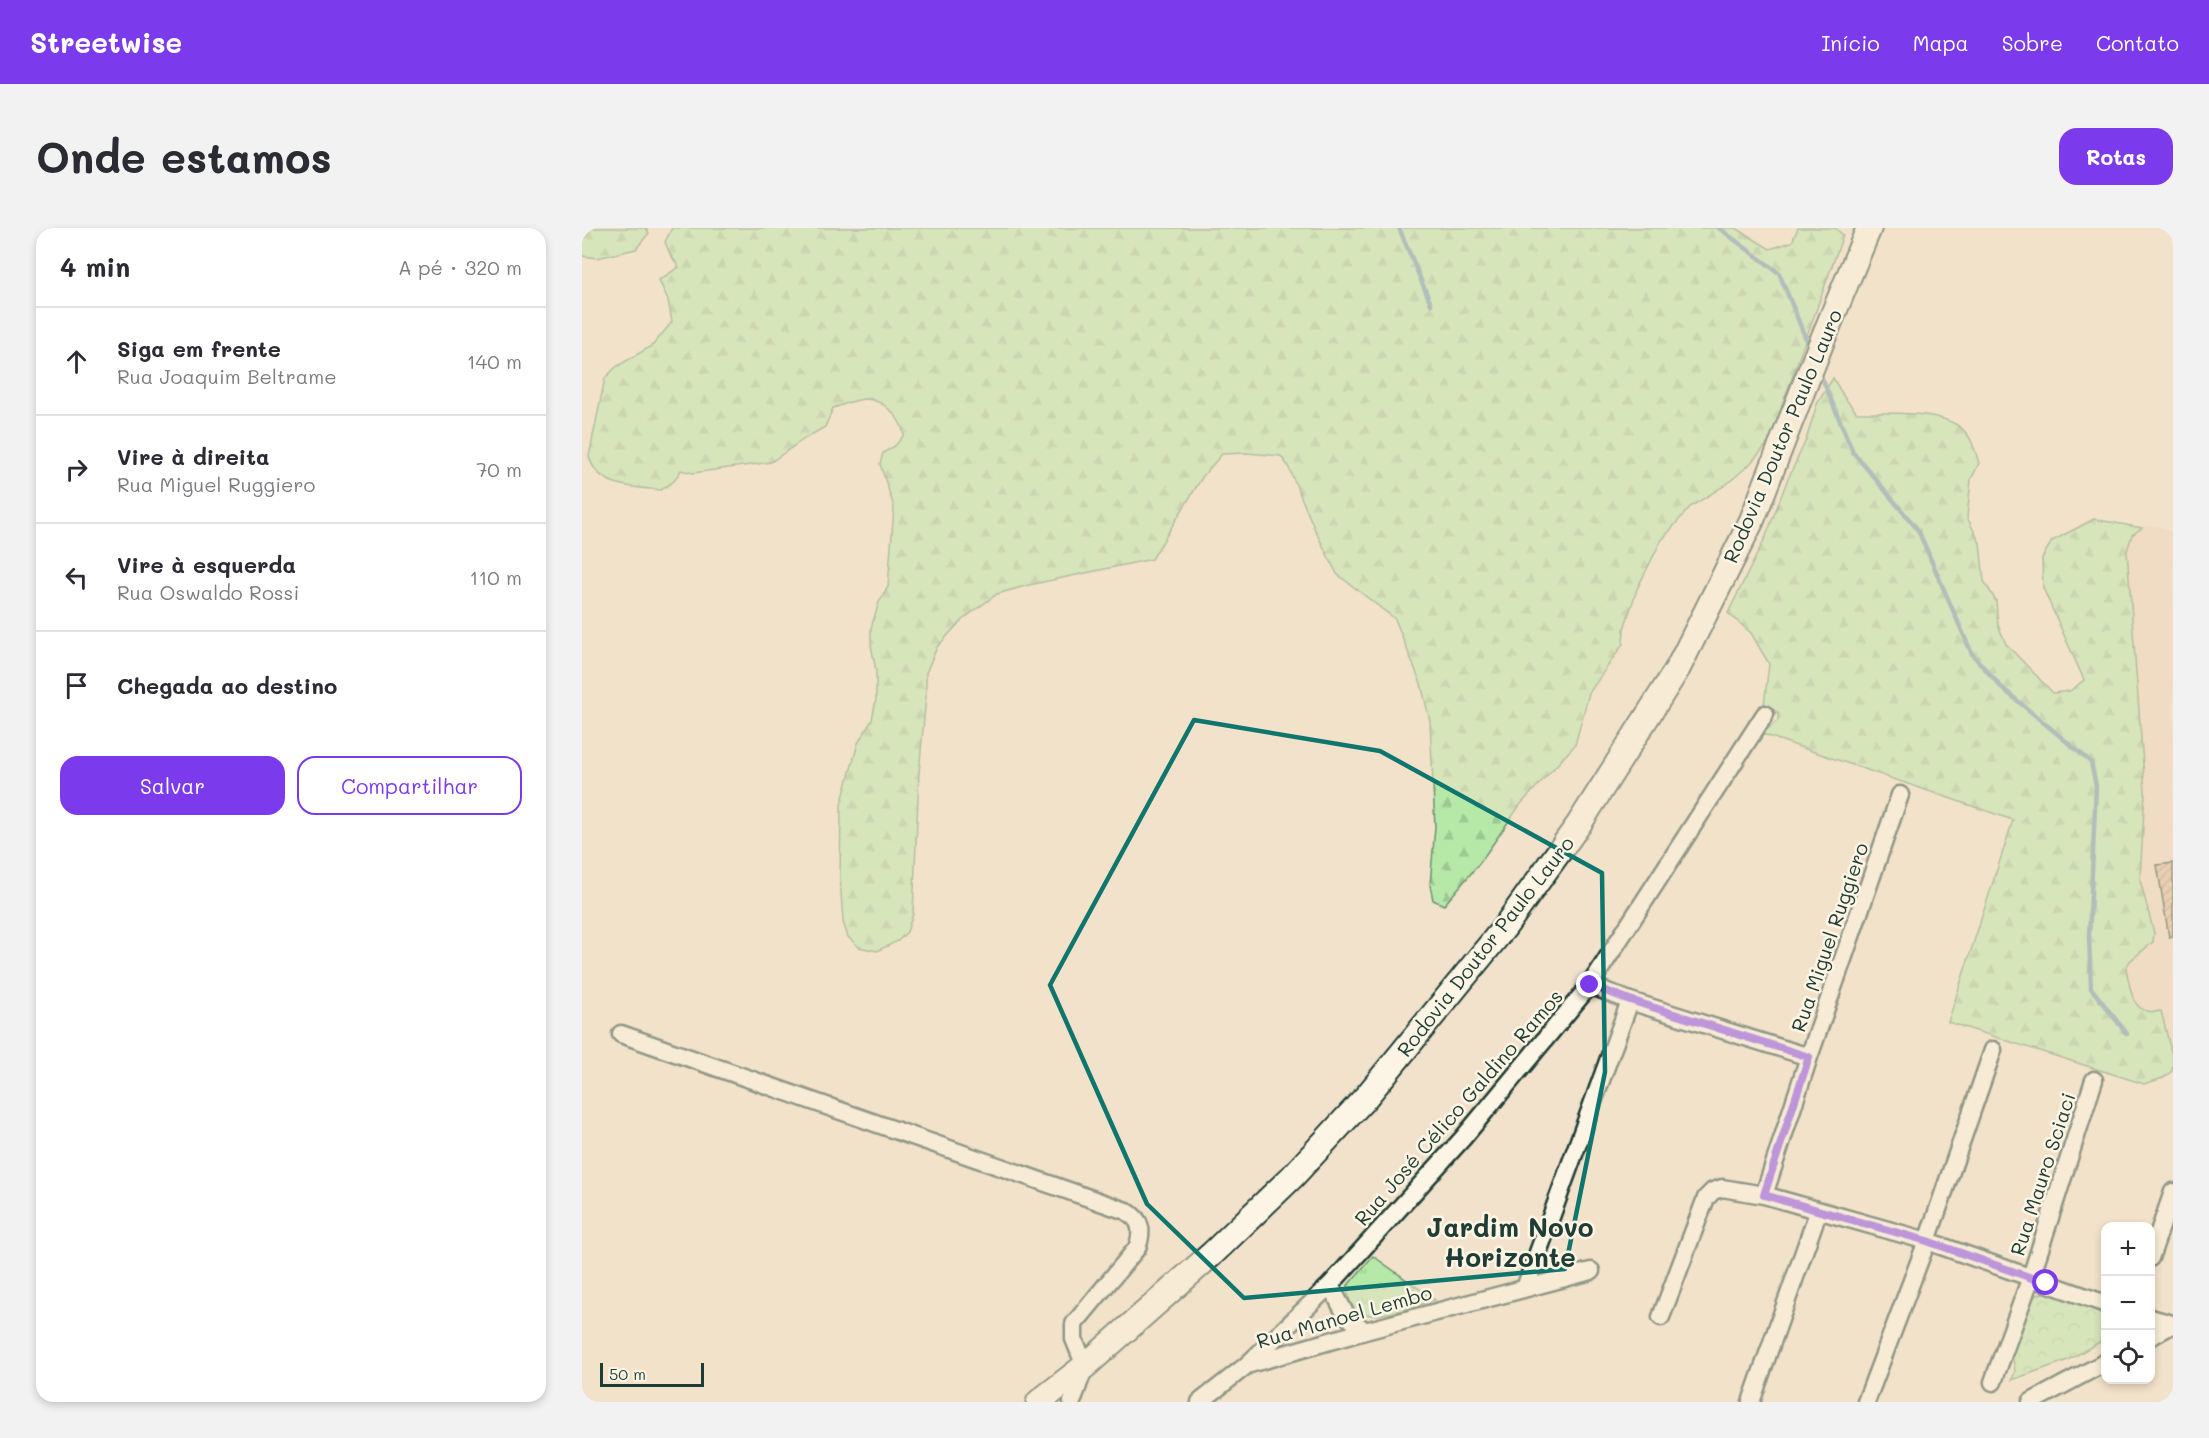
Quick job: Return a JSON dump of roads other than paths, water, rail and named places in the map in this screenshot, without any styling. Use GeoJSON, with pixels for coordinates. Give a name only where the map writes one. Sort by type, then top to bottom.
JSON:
{"type":"FeatureCollection","features":[{"type":"Feature","properties":{"kind":"highway","name":"Rodovia Doutor Paulo Lauro"},"geometry":{"type":"LineString","coordinates":[[1039,1402],[1085,1366],[1213,1253],[1292,1177],[1366,1097],[1504,928],[1579,824],[1678,668],[1752,520],[1869,228]]}},
{"type":"Feature","properties":{"kind":"street","name":"Rua José Célico Galdino Ramos"},"geometry":{"type":"LineString","coordinates":[[1200,1402],[1247,1365],[1330,1285],[1463,1138],[1590,985],[1765,714]]}},
{"type":"Feature","properties":{"kind":"street","name":"Rua Miguel Ruggiero"},"geometry":{"type":"LineString","coordinates":[[1764,1195],[1809,1057],[1900,795]]}},
{"type":"Feature","properties":{"kind":"street"},"geometry":{"type":"LineString","coordinates":[[1590,985],[1809,1057]]}},
{"type":"Feature","properties":{"kind":"street"},"geometry":{"type":"LineString","coordinates":[[1525,1288],[1630,1000]]}},
{"type":"Feature","properties":{"kind":"street"},"geometry":{"type":"LineString","coordinates":[[621,1034],[1133,1215],[1141,1227],[1141,1237],[1137,1248],[1074,1324],[1074,1339],[1085,1366],[1072,1402]]}},
{"type":"Feature","properties":{"kind":"street"},"geometry":{"type":"LineString","coordinates":[[1866,1402],[1927,1241],[1993,1050]]}},
{"type":"Feature","properties":{"kind":"street","name":"Rua Mauro Sciaci"},"geometry":{"type":"LineString","coordinates":[[1993,1382],[2031,1278],[2094,1080]]}},
{"type":"Feature","properties":{"kind":"street"},"geometry":{"type":"LineString","coordinates":[[1661,1317],[1706,1198],[1713,1191],[1722,1188],[1764,1195],[1927,1241],[2101,1302]]}},
{"type":"Feature","properties":{"kind":"street"},"geometry":{"type":"LineString","coordinates":[[2155,1246],[2173,1192]]}},
{"type":"Feature","properties":{"kind":"street"},"geometry":{"type":"LineString","coordinates":[[1751,1402],[1818,1212]]}},
{"type":"Feature","properties":{"kind":"street","name":"Rua Manoel Lembo"},"geometry":{"type":"LineString","coordinates":[[1247,1365],[1591,1270]]}},
{"type":"Feature","properties":{"kind":"street"},"geometry":{"type":"LineString","coordinates":[[1330,1285],[1346,1315],[1365,1331]]}},
{"type":"Feature","properties":{"kind":"street"},"geometry":{"type":"LineString","coordinates":[[2155,1319],[2172,1324]]}},
{"type":"Feature","properties":{"kind":"street"},"geometry":{"type":"LineString","coordinates":[[2155,1335],[2172,1324]]}},
{"type":"Feature","properties":{"kind":"street"},"geometry":{"type":"LineString","coordinates":[[2031,1402],[2101,1365]]}},
{"type":"Feature","properties":{"kind":"waterway"},"geometry":{"type":"LineString","coordinates":[[1399,228],[1431,304]]}},
{"type":"Feature","properties":{"kind":"waterway"},"geometry":{"type":"LineString","coordinates":[[1719,228],[1779,273],[1810,349]]}},
{"type":"Feature","properties":{"kind":"waterway"},"geometry":{"type":"LineString","coordinates":[[1819,371],[1853,452],[1918,530],[1972,654],[2001,687],[2091,762],[2096,786],[2089,937],[2091,988],[2127,1034]]}},
{"type":"Feature","properties":{"kind":"district","name":"Jardim Novo Horizonte"},"geometry":{"type":"Point","coordinates":[1510,1242]}}]}
